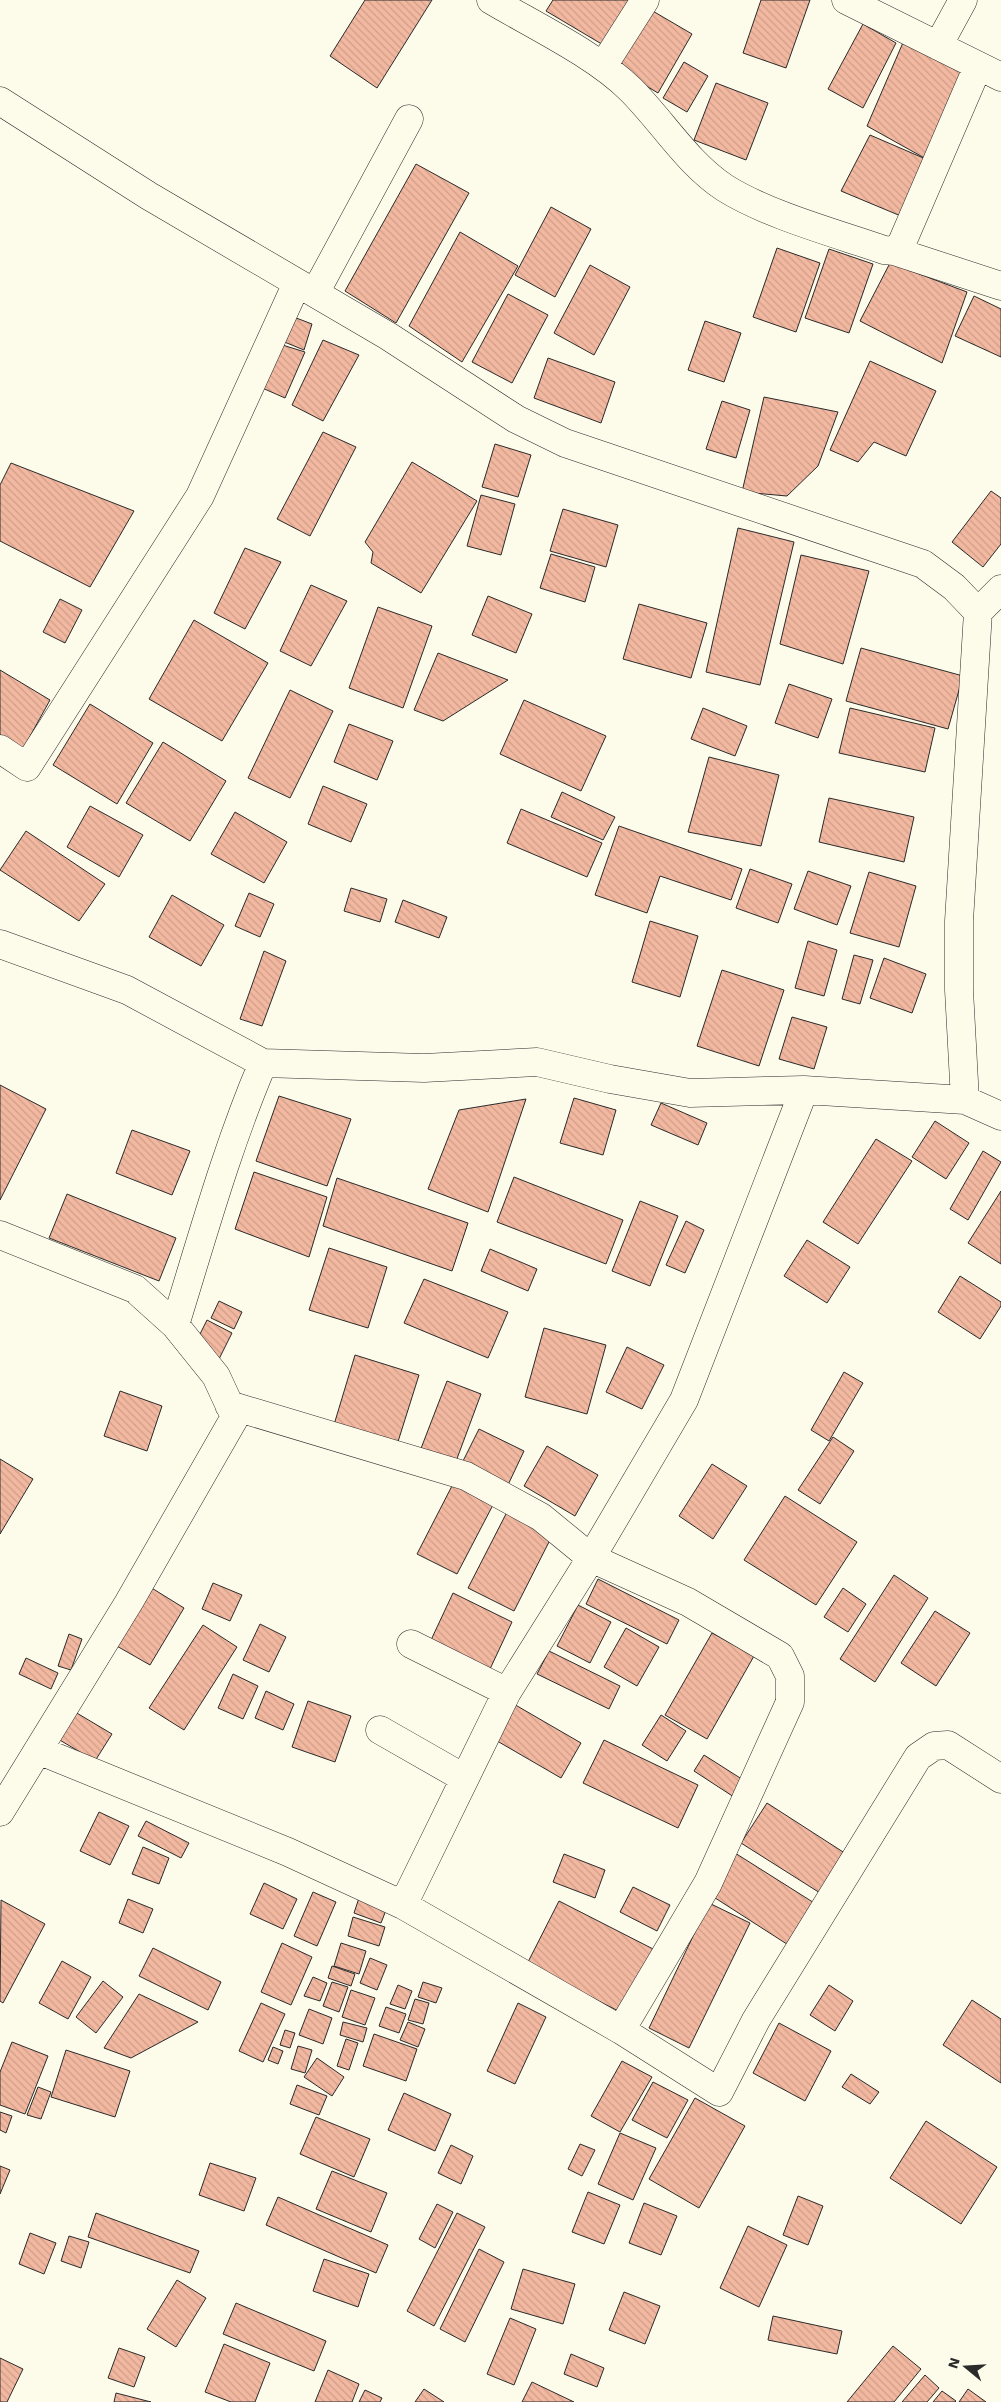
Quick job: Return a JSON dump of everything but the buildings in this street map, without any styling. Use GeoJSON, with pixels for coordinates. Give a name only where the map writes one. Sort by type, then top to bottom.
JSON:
{"type":"FeatureCollection","features":[{"type":"Feature","properties":{"kind":"street"},"geometry":{"type":"LineString","coordinates":[[491,0],[603,66],[630,90],[700,168],[726,188],[764,207],[884,250],[894,251],[1001,286]]}},
{"type":"Feature","properties":{"kind":"street"},"geometry":{"type":"LineString","coordinates":[[603,66],[645,0]]}},
{"type":"Feature","properties":{"kind":"street"},"geometry":{"type":"LineString","coordinates":[[846,0],[989,71],[901,245],[894,251]]}},
{"type":"Feature","properties":{"kind":"street"},"geometry":{"type":"LineString","coordinates":[[938,46],[963,0]]}},
{"type":"Feature","properties":{"kind":"street"},"geometry":{"type":"LineString","coordinates":[[0,102],[149,196],[388,336],[516,419],[565,443],[923,564],[954,587],[978,612]]}},
{"type":"Feature","properties":{"kind":"street"},"geometry":{"type":"LineString","coordinates":[[0,749],[27,767],[200,496],[306,288],[409,118]]}},
{"type":"Feature","properties":{"kind":"street"},"geometry":{"type":"LineString","coordinates":[[965,1100],[958,990],[959,922],[978,612],[1001,588]]}},
{"type":"Feature","properties":{"kind":"street"},"geometry":{"type":"LineString","coordinates":[[0,944],[127,990],[263,1063],[424,1068],[537,1062],[610,1079],[690,1092],[804,1090],[965,1100],[1001,1116]]}},
{"type":"Feature","properties":{"kind":"street"},"geometry":{"type":"LineString","coordinates":[[175,1325],[252,1087],[263,1063]]}},
{"type":"Feature","properties":{"kind":"street"},"geometry":{"type":"LineString","coordinates":[[403,1905],[507,1692],[591,1558],[684,1400],[804,1090]]}},
{"type":"Feature","properties":{"kind":"street"},"geometry":{"type":"LineString","coordinates":[[0,1235],[135,1289],[175,1325],[216,1376],[235,1417],[130,1602],[0,1812]]}},
{"type":"Feature","properties":{"kind":"street"},"geometry":{"type":"LineString","coordinates":[[229,1404],[466,1476],[541,1517],[591,1558],[688,1602],[780,1656],[790,1676],[790,1702],[708,1882],[621,2030]]}},
{"type":"Feature","properties":{"kind":"street"},"geometry":{"type":"LineString","coordinates":[[411,1644],[507,1692]]}},
{"type":"Feature","properties":{"kind":"street"},"geometry":{"type":"LineString","coordinates":[[380,1730],[464,1778]]}},
{"type":"Feature","properties":{"kind":"street"},"geometry":{"type":"LineString","coordinates":[[38,1750],[288,1852],[403,1905],[621,2030],[719,2092],[756,2020],[918,1757],[934,1746],[948,1745],[1001,1779]]}}]}
